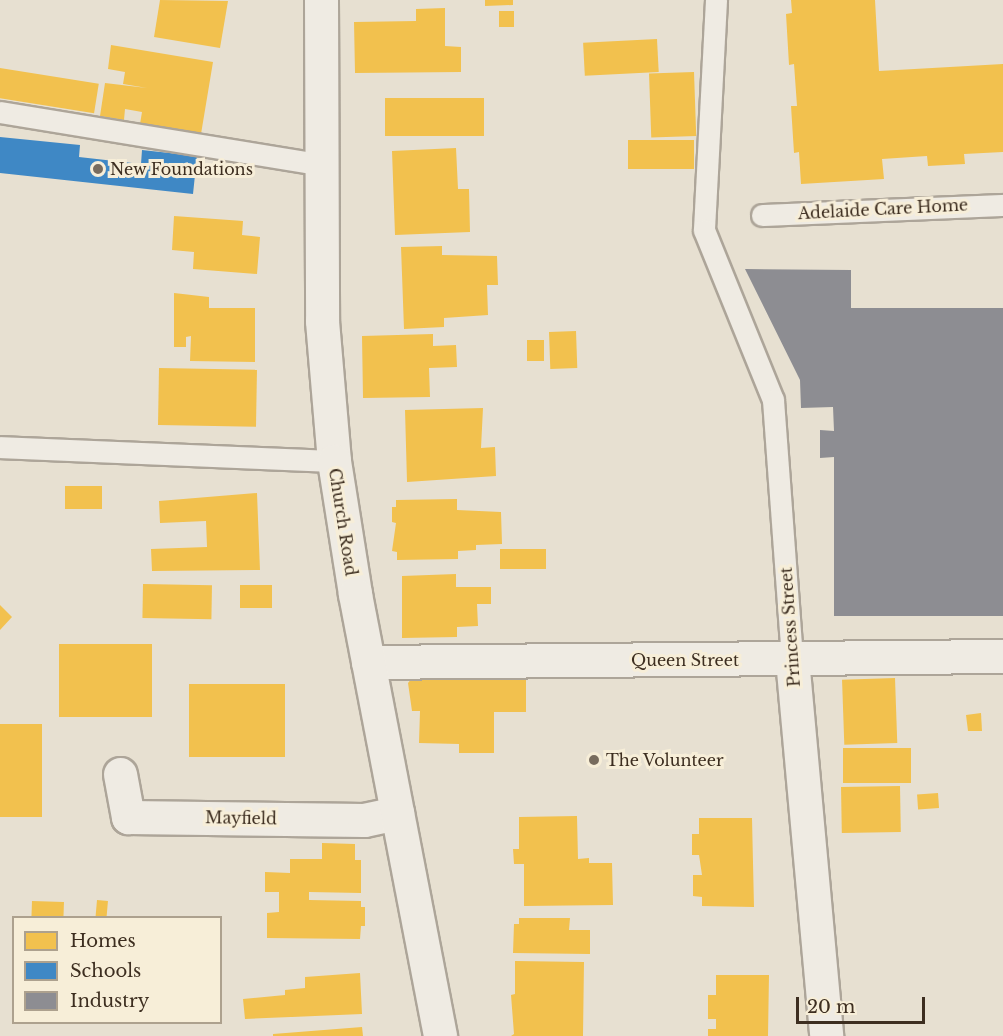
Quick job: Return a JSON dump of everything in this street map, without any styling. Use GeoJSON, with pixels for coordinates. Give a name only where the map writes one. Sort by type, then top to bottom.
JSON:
{"type":"FeatureCollection","features":[{"type":"Feature","properties":{"kind":"street","name":"Church Road"},"geometry":{"type":"LineString","coordinates":[[321,0],[322,321],[334,461],[368,662],[440,1036]]}},
{"type":"Feature","properties":{"kind":"street","name":"Queen Street"},"geometry":{"type":"LineString","coordinates":[[368,662],[1003,656]]}},
{"type":"Feature","properties":{"kind":"street","name":"Princess Street"},"geometry":{"type":"LineString","coordinates":[[792,659],[826,1036]]}},
{"type":"Feature","properties":{"kind":"street","name":"Mayfield"},"geometry":{"type":"LineString","coordinates":[[120,774],[128,817],[364,820],[397,813]]}},
{"type":"Feature","properties":{"kind":"lane","name":"Princess Street"},"geometry":{"type":"LineString","coordinates":[[716,0],[704,230],[773,400],[792,659]]}},
{"type":"Feature","properties":{"kind":"lane"},"geometry":{"type":"LineString","coordinates":[[0,112],[320,164]]}},
{"type":"Feature","properties":{"kind":"lane","name":"Adelaide Care Home"},"geometry":{"type":"LineString","coordinates":[[762,215],[1003,205]]}},
{"type":"Feature","properties":{"kind":"lane"},"geometry":{"type":"LineString","coordinates":[[0,447],[334,461]]}},
{"type":"Feature","properties":{"kind":"building: Homes"},"geometry":{"type":"Polygon","coordinates":[[[160,0],[228,1],[220,48],[154,37],[160,0]]]}},
{"type":"Feature","properties":{"kind":"building: Homes"},"geometry":{"type":"Polygon","coordinates":[[[485,0],[513,0],[513,5],[485,6],[485,0]]]}},
{"type":"Feature","properties":{"kind":"building: Homes"},"geometry":{"type":"Polygon","coordinates":[[[791,0],[875,0],[879,71],[1003,64],[1003,152],[964,154],[965,164],[928,166],[927,156],[882,159],[884,179],[801,184],[799,152],[794,153],[791,106],[797,106],[794,64],[789,65],[786,14],[792,13],[791,0]]]}},
{"type":"Feature","properties":{"kind":"building: Homes"},"geometry":{"type":"Polygon","coordinates":[[[445,8],[445,46],[461,47],[461,72],[355,73],[354,22],[416,21],[416,9],[445,8]]]}},
{"type":"Feature","properties":{"kind":"building: Homes"},"geometry":{"type":"Polygon","coordinates":[[[499,11],[514,11],[514,27],[499,27],[499,11]]]}},
{"type":"Feature","properties":{"kind":"building: Homes"},"geometry":{"type":"Polygon","coordinates":[[[657,39],[659,72],[585,76],[583,43],[657,39]]]}},
{"type":"Feature","properties":{"kind":"building: Homes"},"geometry":{"type":"Polygon","coordinates":[[[111,45],[213,62],[201,134],[140,124],[142,112],[125,109],[124,120],[100,116],[105,83],[147,88],[123,84],[125,72],[108,69],[111,45]]]}},
{"type":"Feature","properties":{"kind":"building: Homes"},"geometry":{"type":"Polygon","coordinates":[[[0,68],[99,84],[94,113],[0,98],[0,68]]]}},
{"type":"Feature","properties":{"kind":"building: Homes"},"geometry":{"type":"Polygon","coordinates":[[[694,72],[696,136],[651,138],[649,74],[694,72]]]}},
{"type":"Feature","properties":{"kind":"building: Homes"},"geometry":{"type":"Polygon","coordinates":[[[385,98],[484,98],[484,136],[385,136],[385,98]]]}},
{"type":"Feature","properties":{"kind":"building: Homes"},"geometry":{"type":"Polygon","coordinates":[[[628,140],[694,140],[694,169],[628,169],[628,140]]]}},
{"type":"Feature","properties":{"kind":"building: Homes"},"geometry":{"type":"Polygon","coordinates":[[[456,148],[458,189],[469,189],[470,232],[395,235],[392,151],[456,148]]]}},
{"type":"Feature","properties":{"kind":"building: Homes"},"geometry":{"type":"Polygon","coordinates":[[[174,216],[243,221],[242,235],[260,237],[257,274],[193,269],[194,252],[172,250],[174,216]]]}},
{"type":"Feature","properties":{"kind":"building: Homes"},"geometry":{"type":"Polygon","coordinates":[[[442,246],[442,255],[497,256],[498,285],[487,285],[488,315],[444,318],[444,327],[404,329],[401,247],[442,246]]]}},
{"type":"Feature","properties":{"kind":"building: Homes"},"geometry":{"type":"Polygon","coordinates":[[[174,293],[209,297],[209,308],[255,308],[255,362],[190,361],[191,336],[186,337],[186,347],[174,347],[174,293]]]}},
{"type":"Feature","properties":{"kind":"building: Homes"},"geometry":{"type":"Polygon","coordinates":[[[576,331],[577,368],[550,369],[549,332],[576,331]]]}},
{"type":"Feature","properties":{"kind":"building: Homes"},"geometry":{"type":"Polygon","coordinates":[[[433,334],[433,346],[456,345],[457,367],[429,368],[430,397],[363,398],[362,336],[433,334]]]}},
{"type":"Feature","properties":{"kind":"building: Homes"},"geometry":{"type":"Polygon","coordinates":[[[527,340],[544,340],[544,361],[527,361],[527,340]]]}},
{"type":"Feature","properties":{"kind":"building: Homes"},"geometry":{"type":"Polygon","coordinates":[[[159,368],[257,370],[256,427],[158,425],[159,368]]]}},
{"type":"Feature","properties":{"kind":"building: Homes"},"geometry":{"type":"Polygon","coordinates":[[[483,408],[481,448],[495,447],[496,476],[407,482],[405,410],[483,408]]]}},
{"type":"Feature","properties":{"kind":"building: Homes"},"geometry":{"type":"Polygon","coordinates":[[[65,486],[102,486],[102,509],[65,509],[65,486]]]}},
{"type":"Feature","properties":{"kind":"building: Homes"},"geometry":{"type":"Polygon","coordinates":[[[257,493],[260,570],[152,571],[151,549],[207,547],[206,521],[160,523],[159,501],[257,493]]]}},
{"type":"Feature","properties":{"kind":"building: Homes"},"geometry":{"type":"Polygon","coordinates":[[[457,499],[457,510],[501,512],[502,544],[476,545],[476,550],[458,551],[458,559],[397,560],[397,552],[392,551],[396,523],[392,522],[392,507],[396,507],[396,500],[457,499]]]}},
{"type":"Feature","properties":{"kind":"building: Homes"},"geometry":{"type":"Polygon","coordinates":[[[500,549],[546,549],[546,569],[500,569],[500,549]]]}},
{"type":"Feature","properties":{"kind":"building: Homes"},"geometry":{"type":"Polygon","coordinates":[[[456,574],[456,587],[491,587],[491,604],[477,604],[478,626],[457,627],[457,637],[402,638],[402,576],[456,574]]]}},
{"type":"Feature","properties":{"kind":"building: Homes"},"geometry":{"type":"Polygon","coordinates":[[[143,584],[212,585],[211,619],[142,618],[143,584]]]}},
{"type":"Feature","properties":{"kind":"building: Homes"},"geometry":{"type":"Polygon","coordinates":[[[240,585],[272,585],[272,608],[240,608],[240,585]]]}},
{"type":"Feature","properties":{"kind":"building: Homes"},"geometry":{"type":"Polygon","coordinates":[[[0,605],[12,617],[0,630],[0,605]]]}},
{"type":"Feature","properties":{"kind":"building: Homes"},"geometry":{"type":"Polygon","coordinates":[[[59,644],[152,644],[152,717],[59,717],[59,644]]]}},
{"type":"Feature","properties":{"kind":"building: Homes"},"geometry":{"type":"Polygon","coordinates":[[[413,677],[526,679],[526,712],[494,712],[494,753],[459,753],[459,744],[419,743],[420,711],[412,711],[408,683],[413,677]]]}},
{"type":"Feature","properties":{"kind":"building: Homes"},"geometry":{"type":"Polygon","coordinates":[[[895,678],[897,743],[844,745],[842,680],[895,678]]]}},
{"type":"Feature","properties":{"kind":"building: Homes"},"geometry":{"type":"Polygon","coordinates":[[[189,684],[285,684],[285,757],[189,757],[189,684]]]}},
{"type":"Feature","properties":{"kind":"building: Homes"},"geometry":{"type":"Polygon","coordinates":[[[981,713],[982,731],[968,731],[966,715],[981,713]]]}},
{"type":"Feature","properties":{"kind":"building: Homes"},"geometry":{"type":"Polygon","coordinates":[[[0,724],[42,724],[42,817],[0,817],[0,724]]]}},
{"type":"Feature","properties":{"kind":"building: Homes"},"geometry":{"type":"Polygon","coordinates":[[[843,748],[911,748],[911,783],[843,783],[843,748]]]}},
{"type":"Feature","properties":{"kind":"building: Homes"},"geometry":{"type":"Polygon","coordinates":[[[900,786],[901,832],[842,833],[841,787],[900,786]]]}},
{"type":"Feature","properties":{"kind":"building: Homes"},"geometry":{"type":"Polygon","coordinates":[[[938,793],[939,808],[918,809],[917,794],[938,793]]]}},
{"type":"Feature","properties":{"kind":"building: Homes"},"geometry":{"type":"Polygon","coordinates":[[[577,816],[578,859],[589,858],[589,863],[612,863],[613,905],[524,906],[524,864],[514,864],[513,849],[519,849],[519,817],[577,816]]]}},
{"type":"Feature","properties":{"kind":"building: Homes"},"geometry":{"type":"Polygon","coordinates":[[[699,818],[752,818],[754,907],[702,906],[702,897],[693,896],[693,875],[702,875],[699,855],[692,855],[692,834],[699,834],[699,818]]]}},
{"type":"Feature","properties":{"kind":"building: Homes"},"geometry":{"type":"Polygon","coordinates":[[[322,843],[355,844],[355,860],[361,860],[361,893],[309,892],[309,900],[361,901],[361,907],[365,907],[365,926],[361,926],[360,939],[267,938],[267,913],[279,912],[279,892],[265,892],[265,872],[290,873],[290,859],[322,859],[322,843]]]}},
{"type":"Feature","properties":{"kind":"building: Homes"},"geometry":{"type":"Polygon","coordinates":[[[97,900],[108,901],[107,916],[96,916],[97,900]]]}},
{"type":"Feature","properties":{"kind":"building: Homes"},"geometry":{"type":"Polygon","coordinates":[[[32,901],[64,902],[63,916],[31,916],[32,901]]]}},
{"type":"Feature","properties":{"kind":"building: Homes"},"geometry":{"type":"Polygon","coordinates":[[[519,918],[570,918],[569,930],[590,930],[590,954],[513,953],[514,924],[519,924],[519,918]]]}},
{"type":"Feature","properties":{"kind":"building: Homes"},"geometry":{"type":"Polygon","coordinates":[[[515,961],[584,962],[583,1036],[511,1036],[514,1034],[511,995],[515,994],[515,961]]]}},
{"type":"Feature","properties":{"kind":"building: Homes"},"geometry":{"type":"Polygon","coordinates":[[[360,973],[362,1014],[245,1019],[243,999],[285,995],[285,990],[305,988],[305,977],[360,973]]]}},
{"type":"Feature","properties":{"kind":"building: Homes"},"geometry":{"type":"Polygon","coordinates":[[[716,975],[769,975],[768,1036],[708,1036],[708,1029],[716,1029],[716,1019],[708,1019],[708,995],[716,995],[716,975]]]}},
{"type":"Feature","properties":{"kind":"building: Homes"},"geometry":{"type":"Polygon","coordinates":[[[362,1027],[363,1036],[273,1036],[273,1034],[362,1027]]]}},
{"type":"Feature","properties":{"kind":"building: Schools","name":"New Foundations"},"geometry":{"type":"Polygon","coordinates":[[[0,137],[80,145],[79,157],[141,164],[142,150],[197,156],[193,194],[0,173],[0,137]]]}},
{"type":"Feature","properties":{"kind":"building: Industry"},"geometry":{"type":"Polygon","coordinates":[[[745,269],[851,270],[851,308],[1003,308],[1003,616],[834,616],[834,457],[820,458],[820,430],[834,431],[833,407],[801,408],[800,380],[745,269]]]}},
{"type":"Feature","properties":{"kind":"place","name":"New Foundations"},"geometry":{"type":"Point","coordinates":[98,169]}},
{"type":"Feature","properties":{"kind":"place","name":"The Volunteer"},"geometry":{"type":"Point","coordinates":[594,760]}}]}
